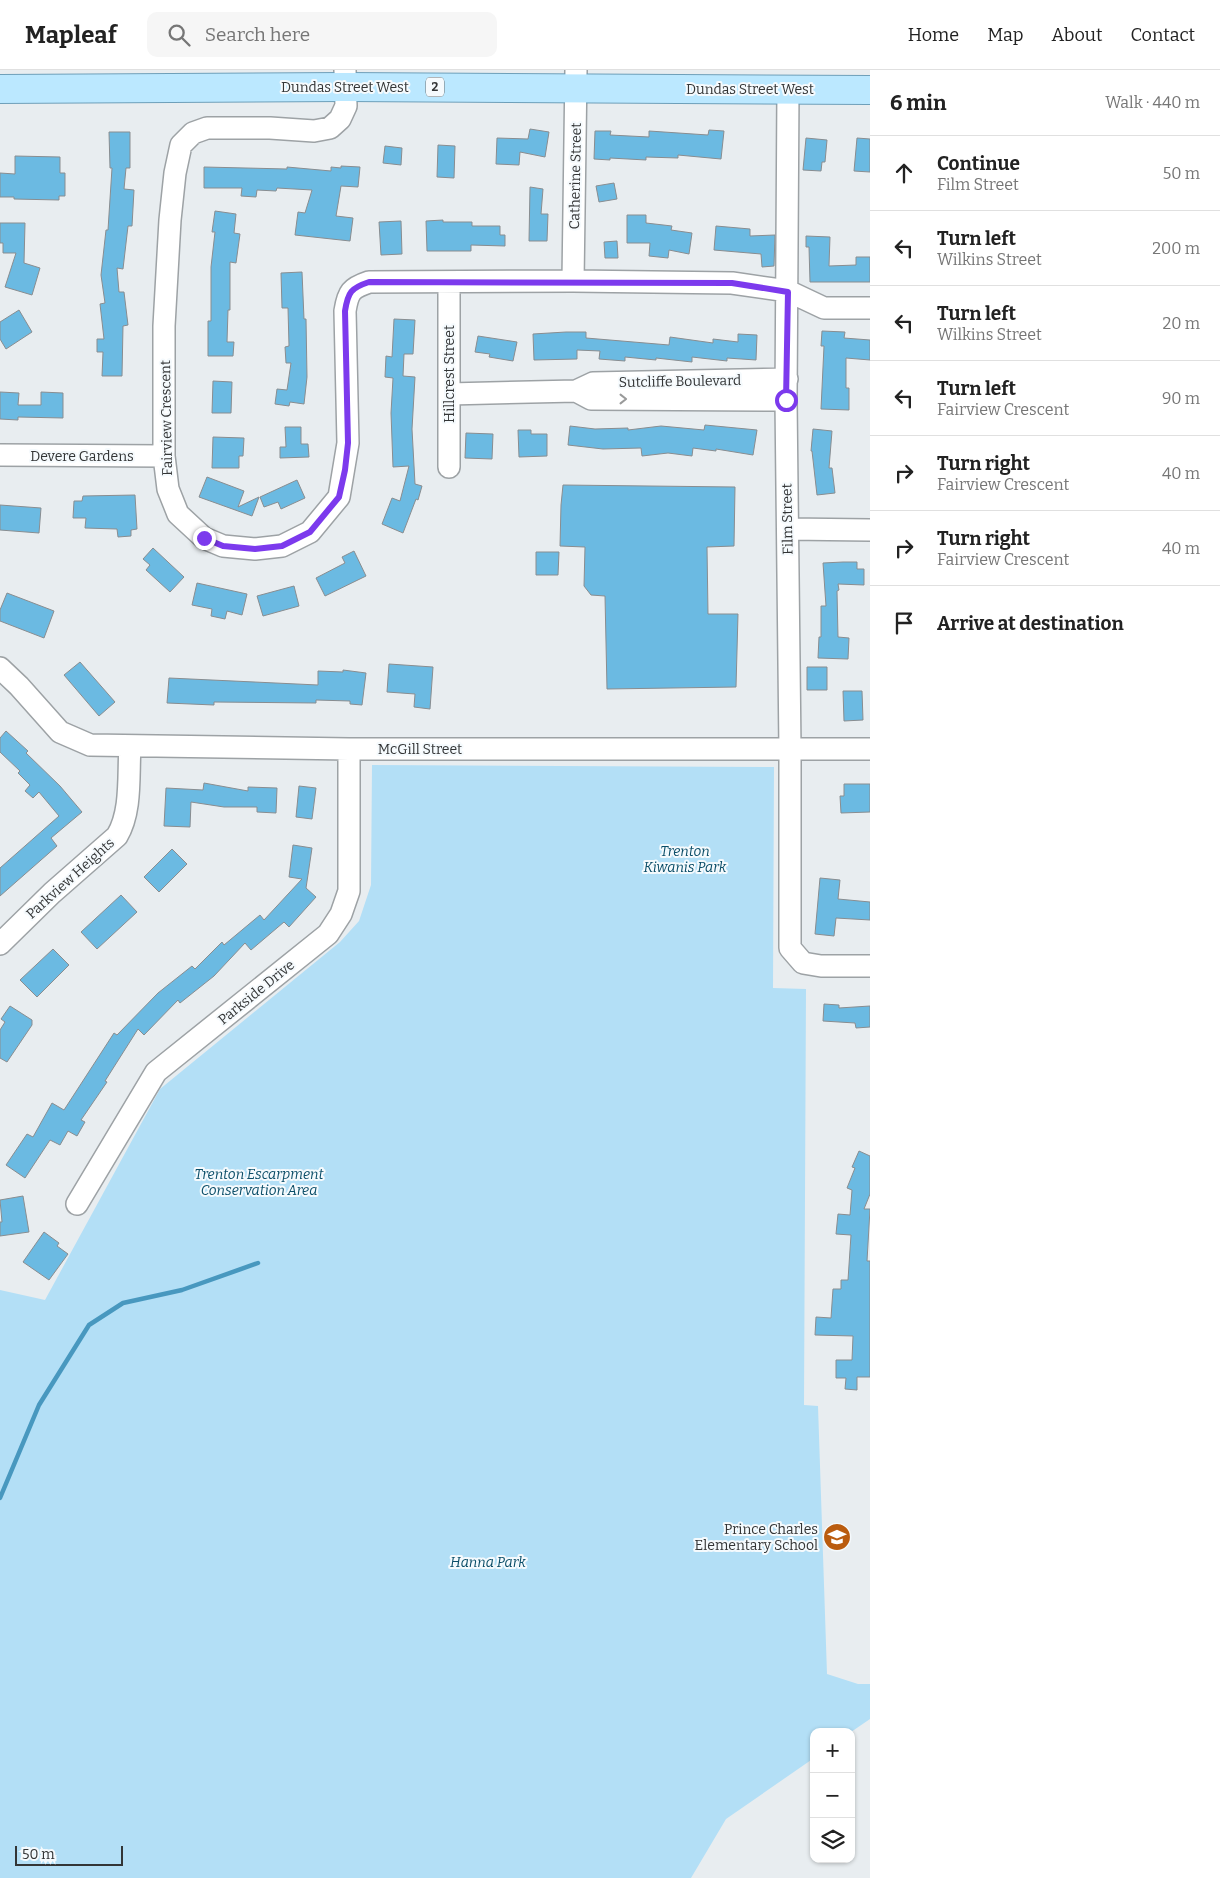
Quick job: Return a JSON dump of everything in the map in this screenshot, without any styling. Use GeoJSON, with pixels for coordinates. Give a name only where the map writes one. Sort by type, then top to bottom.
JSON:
{"type":"FeatureCollection","features":[{"type":"Feature","properties":{"kind":"main road","name":"Dundas Street West"},"geometry":{"type":"LineString","coordinates":[[0,89],[345,78],[576,79],[788,90],[870,90]]}},
{"type":"Feature","properties":{"kind":"street","name":"Fairview Crescent"},"geometry":{"type":"LineString","coordinates":[[345,78],[346,106],[340,119],[330,128],[314,131],[207,128],[193,133],[181,145],[175,173],[170,220],[164,326],[164,456],[168,489],[178,514],[204,538],[223,546],[255,549],[282,546],[310,532],[339,497],[345,470],[348,443],[345,311],[347,297],[353,288],[369,282],[450,282]]}},
{"type":"Feature","properties":{"kind":"street","name":"Catherine Street"},"geometry":{"type":"LineString","coordinates":[[573,281],[576,79]]}},
{"type":"Feature","properties":{"kind":"street","name":"Film Street"},"geometry":{"type":"LineString","coordinates":[[788,90],[786,400],[790,948],[803,963],[821,966],[870,966]]}},
{"type":"Feature","properties":{"kind":"street"},"geometry":{"type":"LineString","coordinates":[[450,282],[732,283],[788,292],[824,308],[870,308]]}},
{"type":"Feature","properties":{"kind":"street","name":"Hillcrest Street"},"geometry":{"type":"LineString","coordinates":[[448,467],[450,282]]}},
{"type":"Feature","properties":{"kind":"street","name":"Sutcliffe Boulevard"},"geometry":{"type":"LineString","coordinates":[[449,394],[576,391],[593,382],[786,379]]}},
{"type":"Feature","properties":{"kind":"street","name":"Sutcliffe Boulevard"},"geometry":{"type":"LineString","coordinates":[[576,391],[592,399],[786,400]]}},
{"type":"Feature","properties":{"kind":"street","name":"Devere Gardens"},"geometry":{"type":"LineString","coordinates":[[0,455],[164,456]]}},
{"type":"Feature","properties":{"kind":"street"},"geometry":{"type":"LineString","coordinates":[[788,529],[870,530]]}},
{"type":"Feature","properties":{"kind":"street","name":"McGill Street"},"geometry":{"type":"LineString","coordinates":[[0,668],[19,686],[60,732],[90,745],[349,750],[870,749]]}},
{"type":"Feature","properties":{"kind":"street","name":"Parkview Heights"},"geometry":{"type":"LineString","coordinates":[[0,944],[52,893],[117,836],[124,825],[128,798],[130,746]]}},
{"type":"Feature","properties":{"kind":"street","name":"Parkside Drive"},"geometry":{"type":"LineString","coordinates":[[77,1204],[156,1072],[328,934],[341,914],[349,890],[349,750]]}},
{"type":"Feature","properties":{"kind":"green space","name":"Hanna Park"},"geometry":{"type":"Polygon","coordinates":[[[372,765],[774,767],[773,988],[806,989],[804,1405],[818,1406],[827,1674],[858,1684],[870,1684],[870,1719],[855,1729],[810,1728],[810,1761],[726,1819],[691,1878],[0,1878],[0,1290],[45,1300],[160,1089],[340,942],[359,921],[371,885],[372,765]]]}},
{"type":"Feature","properties":{"kind":"building"},"geometry":{"type":"Polygon","coordinates":[[[530,129],[549,132],[545,157],[520,152],[519,165],[496,164],[497,138],[528,139],[530,129]]]}},
{"type":"Feature","properties":{"kind":"building"},"geometry":{"type":"Polygon","coordinates":[[[709,130],[724,131],[721,159],[678,155],[678,158],[646,157],[646,160],[594,159],[595,131],[611,131],[610,135],[649,137],[649,131],[708,135],[709,130]]]}},
{"type":"Feature","properties":{"kind":"building"},"geometry":{"type":"Polygon","coordinates":[[[109,132],[130,132],[130,168],[126,168],[124,189],[134,190],[132,226],[128,226],[123,269],[117,268],[119,292],[124,292],[128,325],[123,326],[122,376],[102,376],[103,352],[97,352],[97,339],[104,339],[100,304],[105,303],[101,275],[106,230],[108,230],[112,168],[110,168],[109,132]]]}},
{"type":"Feature","properties":{"kind":"building"},"geometry":{"type":"Polygon","coordinates":[[[806,138],[827,140],[825,162],[822,162],[821,171],[803,170],[806,138]]]}},
{"type":"Feature","properties":{"kind":"building"},"geometry":{"type":"Polygon","coordinates":[[[857,138],[870,139],[870,172],[854,171],[857,138]]]}},
{"type":"Feature","properties":{"kind":"building"},"geometry":{"type":"Polygon","coordinates":[[[438,145],[455,146],[454,178],[437,177],[438,145]]]}},
{"type":"Feature","properties":{"kind":"building"},"geometry":{"type":"Polygon","coordinates":[[[385,146],[402,148],[401,165],[383,163],[385,146]]]}},
{"type":"Feature","properties":{"kind":"building"},"geometry":{"type":"Polygon","coordinates":[[[15,156],[60,157],[60,173],[65,173],[65,196],[59,196],[59,200],[0,197],[0,173],[15,174],[15,156]]]}},
{"type":"Feature","properties":{"kind":"building"},"geometry":{"type":"Polygon","coordinates":[[[341,166],[360,167],[358,187],[341,186],[336,216],[353,218],[350,241],[295,235],[298,212],[305,213],[312,190],[277,188],[276,191],[257,190],[256,197],[241,196],[242,188],[204,188],[204,167],[287,169],[287,167],[331,171],[331,167],[341,168],[341,166]]]}},
{"type":"Feature","properties":{"kind":"building"},"geometry":{"type":"Polygon","coordinates":[[[614,183],[617,199],[599,202],[596,186],[614,183]]]}},
{"type":"Feature","properties":{"kind":"building"},"geometry":{"type":"Polygon","coordinates":[[[530,187],[543,189],[541,214],[548,214],[547,241],[529,241],[530,187]]]}},
{"type":"Feature","properties":{"kind":"building"},"geometry":{"type":"Polygon","coordinates":[[[215,211],[236,214],[234,233],[240,234],[236,263],[230,262],[230,310],[228,310],[227,342],[234,342],[233,356],[208,356],[208,321],[211,321],[211,267],[215,232],[212,232],[215,211]]]}},
{"type":"Feature","properties":{"kind":"building"},"geometry":{"type":"Polygon","coordinates":[[[627,215],[646,215],[646,223],[672,226],[671,230],[692,233],[689,254],[669,250],[668,258],[649,256],[650,243],[627,243],[627,215]]]}},
{"type":"Feature","properties":{"kind":"building"},"geometry":{"type":"Polygon","coordinates":[[[443,220],[443,222],[472,222],[472,226],[500,226],[500,235],[505,235],[505,246],[471,245],[471,251],[427,251],[426,221],[443,220]]]}},
{"type":"Feature","properties":{"kind":"building"},"geometry":{"type":"Polygon","coordinates":[[[401,221],[402,254],[381,255],[379,222],[401,221]]]}},
{"type":"Feature","properties":{"kind":"building"},"geometry":{"type":"Polygon","coordinates":[[[0,223],[25,223],[24,263],[40,268],[32,295],[5,287],[16,253],[3,253],[3,243],[0,243],[0,223]]]}},
{"type":"Feature","properties":{"kind":"building"},"geometry":{"type":"Polygon","coordinates":[[[716,226],[750,229],[750,236],[775,235],[774,266],[762,267],[761,254],[714,250],[716,226]]]}},
{"type":"Feature","properties":{"kind":"building"},"geometry":{"type":"Polygon","coordinates":[[[806,236],[830,237],[829,266],[856,265],[856,257],[870,257],[870,282],[810,282],[809,247],[806,247],[806,236]]]}},
{"type":"Feature","properties":{"kind":"building"},"geometry":{"type":"Polygon","coordinates":[[[617,241],[618,258],[605,258],[604,242],[617,241]]]}},
{"type":"Feature","properties":{"kind":"building"},"geometry":{"type":"Polygon","coordinates":[[[302,272],[304,319],[306,319],[307,377],[304,404],[290,402],[289,406],[275,404],[277,389],[287,390],[291,363],[286,363],[285,347],[289,346],[288,308],[282,308],[281,273],[302,272]]]}},
{"type":"Feature","properties":{"kind":"building"},"geometry":{"type":"Polygon","coordinates":[[[19,310],[32,332],[6,349],[0,339],[0,322],[19,310]]]}},
{"type":"Feature","properties":{"kind":"building"},"geometry":{"type":"Polygon","coordinates":[[[394,319],[415,320],[413,354],[404,354],[403,376],[415,377],[412,429],[415,484],[422,486],[418,500],[416,499],[403,533],[382,524],[392,498],[400,501],[409,466],[393,467],[391,413],[393,378],[385,377],[386,356],[392,357],[394,319]]]}},
{"type":"Feature","properties":{"kind":"building"},"geometry":{"type":"Polygon","coordinates":[[[822,331],[845,332],[844,338],[870,340],[870,360],[846,358],[846,388],[849,388],[849,410],[821,409],[824,346],[821,346],[822,331]]]}},
{"type":"Feature","properties":{"kind":"building"},"geometry":{"type":"Polygon","coordinates":[[[586,332],[586,338],[669,345],[670,337],[713,343],[713,339],[738,342],[738,334],[757,335],[756,360],[727,358],[727,361],[692,357],[692,362],[625,357],[625,361],[599,359],[600,351],[577,350],[577,359],[534,360],[533,334],[586,332]]]}},
{"type":"Feature","properties":{"kind":"building"},"geometry":{"type":"Polygon","coordinates":[[[478,336],[517,342],[513,361],[489,357],[490,354],[475,352],[478,336]]]}},
{"type":"Feature","properties":{"kind":"building"},"geometry":{"type":"Polygon","coordinates":[[[213,381],[232,382],[231,413],[212,413],[213,381]]]}},
{"type":"Feature","properties":{"kind":"building"},"geometry":{"type":"Polygon","coordinates":[[[0,392],[19,393],[18,405],[41,405],[41,392],[63,393],[63,418],[18,417],[18,420],[0,419],[0,392]]]}},
{"type":"Feature","properties":{"kind":"building"},"geometry":{"type":"Polygon","coordinates":[[[705,425],[757,430],[753,455],[716,449],[716,451],[693,448],[692,456],[668,453],[642,456],[641,448],[603,449],[568,445],[570,426],[595,429],[628,428],[628,430],[661,426],[704,430],[705,425]]]}},
{"type":"Feature","properties":{"kind":"building"},"geometry":{"type":"Polygon","coordinates":[[[285,427],[301,427],[301,444],[308,444],[309,457],[280,458],[280,447],[286,447],[285,427]]]}},
{"type":"Feature","properties":{"kind":"building"},"geometry":{"type":"Polygon","coordinates":[[[813,429],[832,431],[829,468],[832,468],[835,493],[817,495],[811,451],[813,429]]]}},
{"type":"Feature","properties":{"kind":"building"},"geometry":{"type":"Polygon","coordinates":[[[518,430],[531,430],[531,434],[547,434],[547,456],[519,457],[518,430]]]}},
{"type":"Feature","properties":{"kind":"building"},"geometry":{"type":"Polygon","coordinates":[[[466,433],[493,434],[492,459],[465,458],[466,433]]]}},
{"type":"Feature","properties":{"kind":"building"},"geometry":{"type":"Polygon","coordinates":[[[213,437],[244,438],[243,456],[239,456],[239,468],[212,468],[213,437]]]}},
{"type":"Feature","properties":{"kind":"building"},"geometry":{"type":"Polygon","coordinates":[[[207,477],[244,491],[238,507],[259,497],[252,516],[199,497],[207,477]]]}},
{"type":"Feature","properties":{"kind":"building"},"geometry":{"type":"Polygon","coordinates":[[[297,480],[305,498],[281,509],[278,502],[264,507],[260,497],[297,480]]]}},
{"type":"Feature","properties":{"kind":"building"},"geometry":{"type":"Polygon","coordinates":[[[563,485],[735,487],[734,546],[707,547],[708,614],[738,614],[736,687],[607,689],[605,596],[591,595],[584,586],[585,547],[560,546],[563,485]]]}},
{"type":"Feature","properties":{"kind":"building"},"geometry":{"type":"Polygon","coordinates":[[[135,495],[137,529],[131,530],[131,536],[118,537],[117,529],[85,528],[86,518],[73,518],[74,501],[82,501],[83,496],[135,495]]]}},
{"type":"Feature","properties":{"kind":"building"},"geometry":{"type":"Polygon","coordinates":[[[0,505],[41,508],[39,533],[0,530],[0,505]]]}},
{"type":"Feature","properties":{"kind":"building"},"geometry":{"type":"Polygon","coordinates":[[[153,548],[184,577],[170,592],[146,570],[150,565],[143,559],[153,548]]]}},
{"type":"Feature","properties":{"kind":"building"},"geometry":{"type":"Polygon","coordinates":[[[354,551],[366,576],[325,596],[316,578],[345,563],[342,557],[354,551]]]}},
{"type":"Feature","properties":{"kind":"building"},"geometry":{"type":"Polygon","coordinates":[[[536,552],[559,552],[558,575],[536,575],[536,552]]]}},
{"type":"Feature","properties":{"kind":"building"},"geometry":{"type":"Polygon","coordinates":[[[857,562],[857,569],[864,569],[864,585],[838,584],[838,637],[849,638],[848,659],[818,658],[819,637],[821,637],[821,606],[826,606],[823,563],[857,562]]]}},
{"type":"Feature","properties":{"kind":"building"},"geometry":{"type":"Polygon","coordinates":[[[197,583],[247,594],[242,615],[227,611],[225,619],[211,616],[212,609],[192,605],[197,583]]]}},
{"type":"Feature","properties":{"kind":"building"},"geometry":{"type":"Polygon","coordinates":[[[294,586],[299,606],[263,616],[257,596],[294,586]]]}},
{"type":"Feature","properties":{"kind":"building"},"geometry":{"type":"Polygon","coordinates":[[[7,593],[54,611],[44,638],[0,621],[0,610],[7,593]]]}},
{"type":"Feature","properties":{"kind":"building"},"geometry":{"type":"Polygon","coordinates":[[[80,662],[115,702],[99,716],[64,675],[80,662]]]}},
{"type":"Feature","properties":{"kind":"building"},"geometry":{"type":"Polygon","coordinates":[[[389,664],[433,667],[430,709],[414,707],[415,694],[387,692],[389,664]]]}},
{"type":"Feature","properties":{"kind":"building"},"geometry":{"type":"Polygon","coordinates":[[[807,667],[827,667],[827,690],[807,690],[807,667]]]}},
{"type":"Feature","properties":{"kind":"building"},"geometry":{"type":"Polygon","coordinates":[[[343,670],[366,673],[362,705],[350,704],[350,701],[316,700],[316,703],[214,702],[214,705],[167,703],[169,678],[318,685],[318,671],[343,672],[343,670]]]}},
{"type":"Feature","properties":{"kind":"building"},"geometry":{"type":"Polygon","coordinates":[[[843,691],[862,691],[863,720],[844,721],[843,691]]]}},
{"type":"Feature","properties":{"kind":"building"},"geometry":{"type":"Polygon","coordinates":[[[6,731],[28,751],[26,753],[60,786],[82,812],[51,838],[57,846],[0,896],[0,868],[59,816],[39,792],[33,798],[25,791],[30,785],[18,773],[20,771],[0,752],[0,738],[6,731]]]}},
{"type":"Feature","properties":{"kind":"building"},"geometry":{"type":"Polygon","coordinates":[[[204,783],[248,791],[248,787],[277,788],[276,813],[257,812],[257,807],[224,807],[191,802],[190,827],[164,826],[166,788],[203,790],[204,783]]]}},
{"type":"Feature","properties":{"kind":"building"},"geometry":{"type":"Polygon","coordinates":[[[844,784],[870,784],[870,812],[841,813],[840,796],[844,796],[844,784]]]}},
{"type":"Feature","properties":{"kind":"building"},"geometry":{"type":"Polygon","coordinates":[[[299,786],[316,788],[312,819],[296,817],[299,786]]]}},
{"type":"Feature","properties":{"kind":"building"},"geometry":{"type":"Polygon","coordinates":[[[293,845],[312,848],[306,888],[316,897],[289,927],[284,922],[251,950],[245,943],[214,976],[180,1003],[178,1000],[144,1035],[138,1029],[105,1081],[107,1082],[81,1120],[85,1122],[77,1136],[68,1131],[60,1145],[50,1140],[25,1178],[6,1165],[27,1134],[33,1137],[52,1103],[64,1110],[114,1033],[117,1035],[158,993],[192,966],[195,969],[222,942],[224,945],[260,915],[264,920],[302,879],[289,877],[293,845]]]}},
{"type":"Feature","properties":{"kind":"building"},"geometry":{"type":"Polygon","coordinates":[[[172,849],[187,864],[159,892],[144,877],[172,849]]]}},
{"type":"Feature","properties":{"kind":"building"},"geometry":{"type":"Polygon","coordinates":[[[820,878],[840,880],[838,899],[870,902],[870,920],[836,918],[834,936],[815,934],[820,878]]]}},
{"type":"Feature","properties":{"kind":"building"},"geometry":{"type":"Polygon","coordinates":[[[121,895],[137,912],[97,949],[81,932],[121,895]]]}},
{"type":"Feature","properties":{"kind":"building"},"geometry":{"type":"Polygon","coordinates":[[[53,949],[69,965],[37,997],[20,980],[53,949]]]}},
{"type":"Feature","properties":{"kind":"building"},"geometry":{"type":"Polygon","coordinates":[[[824,1004],[839,1005],[839,1008],[870,1006],[870,1027],[856,1028],[855,1023],[823,1021],[824,1004]]]}},
{"type":"Feature","properties":{"kind":"building"},"geometry":{"type":"Polygon","coordinates":[[[10,1006],[32,1020],[32,1025],[7,1062],[0,1058],[0,1030],[5,1022],[1,1019],[10,1006]]]}},
{"type":"Feature","properties":{"kind":"building"},"geometry":{"type":"Polygon","coordinates":[[[859,1151],[870,1156],[870,1194],[864,1209],[870,1209],[867,1261],[870,1261],[870,1377],[857,1377],[857,1390],[845,1389],[846,1378],[836,1378],[836,1360],[852,1360],[853,1336],[815,1335],[816,1317],[831,1318],[833,1289],[841,1289],[841,1280],[848,1280],[851,1235],[836,1234],[838,1214],[850,1215],[852,1190],[847,1188],[855,1168],[852,1167],[859,1151]]]}},
{"type":"Feature","properties":{"kind":"building"},"geometry":{"type":"Polygon","coordinates":[[[23,1196],[29,1232],[0,1236],[0,1222],[2,1222],[0,1200],[23,1196]]]}},
{"type":"Feature","properties":{"kind":"building"},"geometry":{"type":"Polygon","coordinates":[[[44,1232],[59,1243],[57,1246],[68,1254],[49,1280],[23,1262],[44,1232]]]}},
{"type":"Feature","properties":{"kind":"waterway"},"geometry":{"type":"LineString","coordinates":[[0,1498],[39,1405],[89,1325],[123,1303],[182,1290],[258,1263]]}},
{"type":"Feature","properties":{"kind":"place","name":"Prince Charles Elementary School"},"geometry":{"type":"Point","coordinates":[837,1537]}},
{"type":"Feature","properties":{"kind":"route"},"geometry":{"type":"LineString","coordinates":[[204,538],[223,546],[255,549],[282,546],[310,532],[339,497],[348,443],[345,311],[347,297],[353,288],[369,282],[573,281],[732,283],[788,292],[786,400]]}},
{"type":"Feature","properties":{"kind":"park label","name":"Trenton Kiwanis Park"},"geometry":{"type":"Point","coordinates":[685,860]}},
{"type":"Feature","properties":{"kind":"park label","name":"Trenton Escarpment Conservation Area"},"geometry":{"type":"Point","coordinates":[259,1182]}}]}
